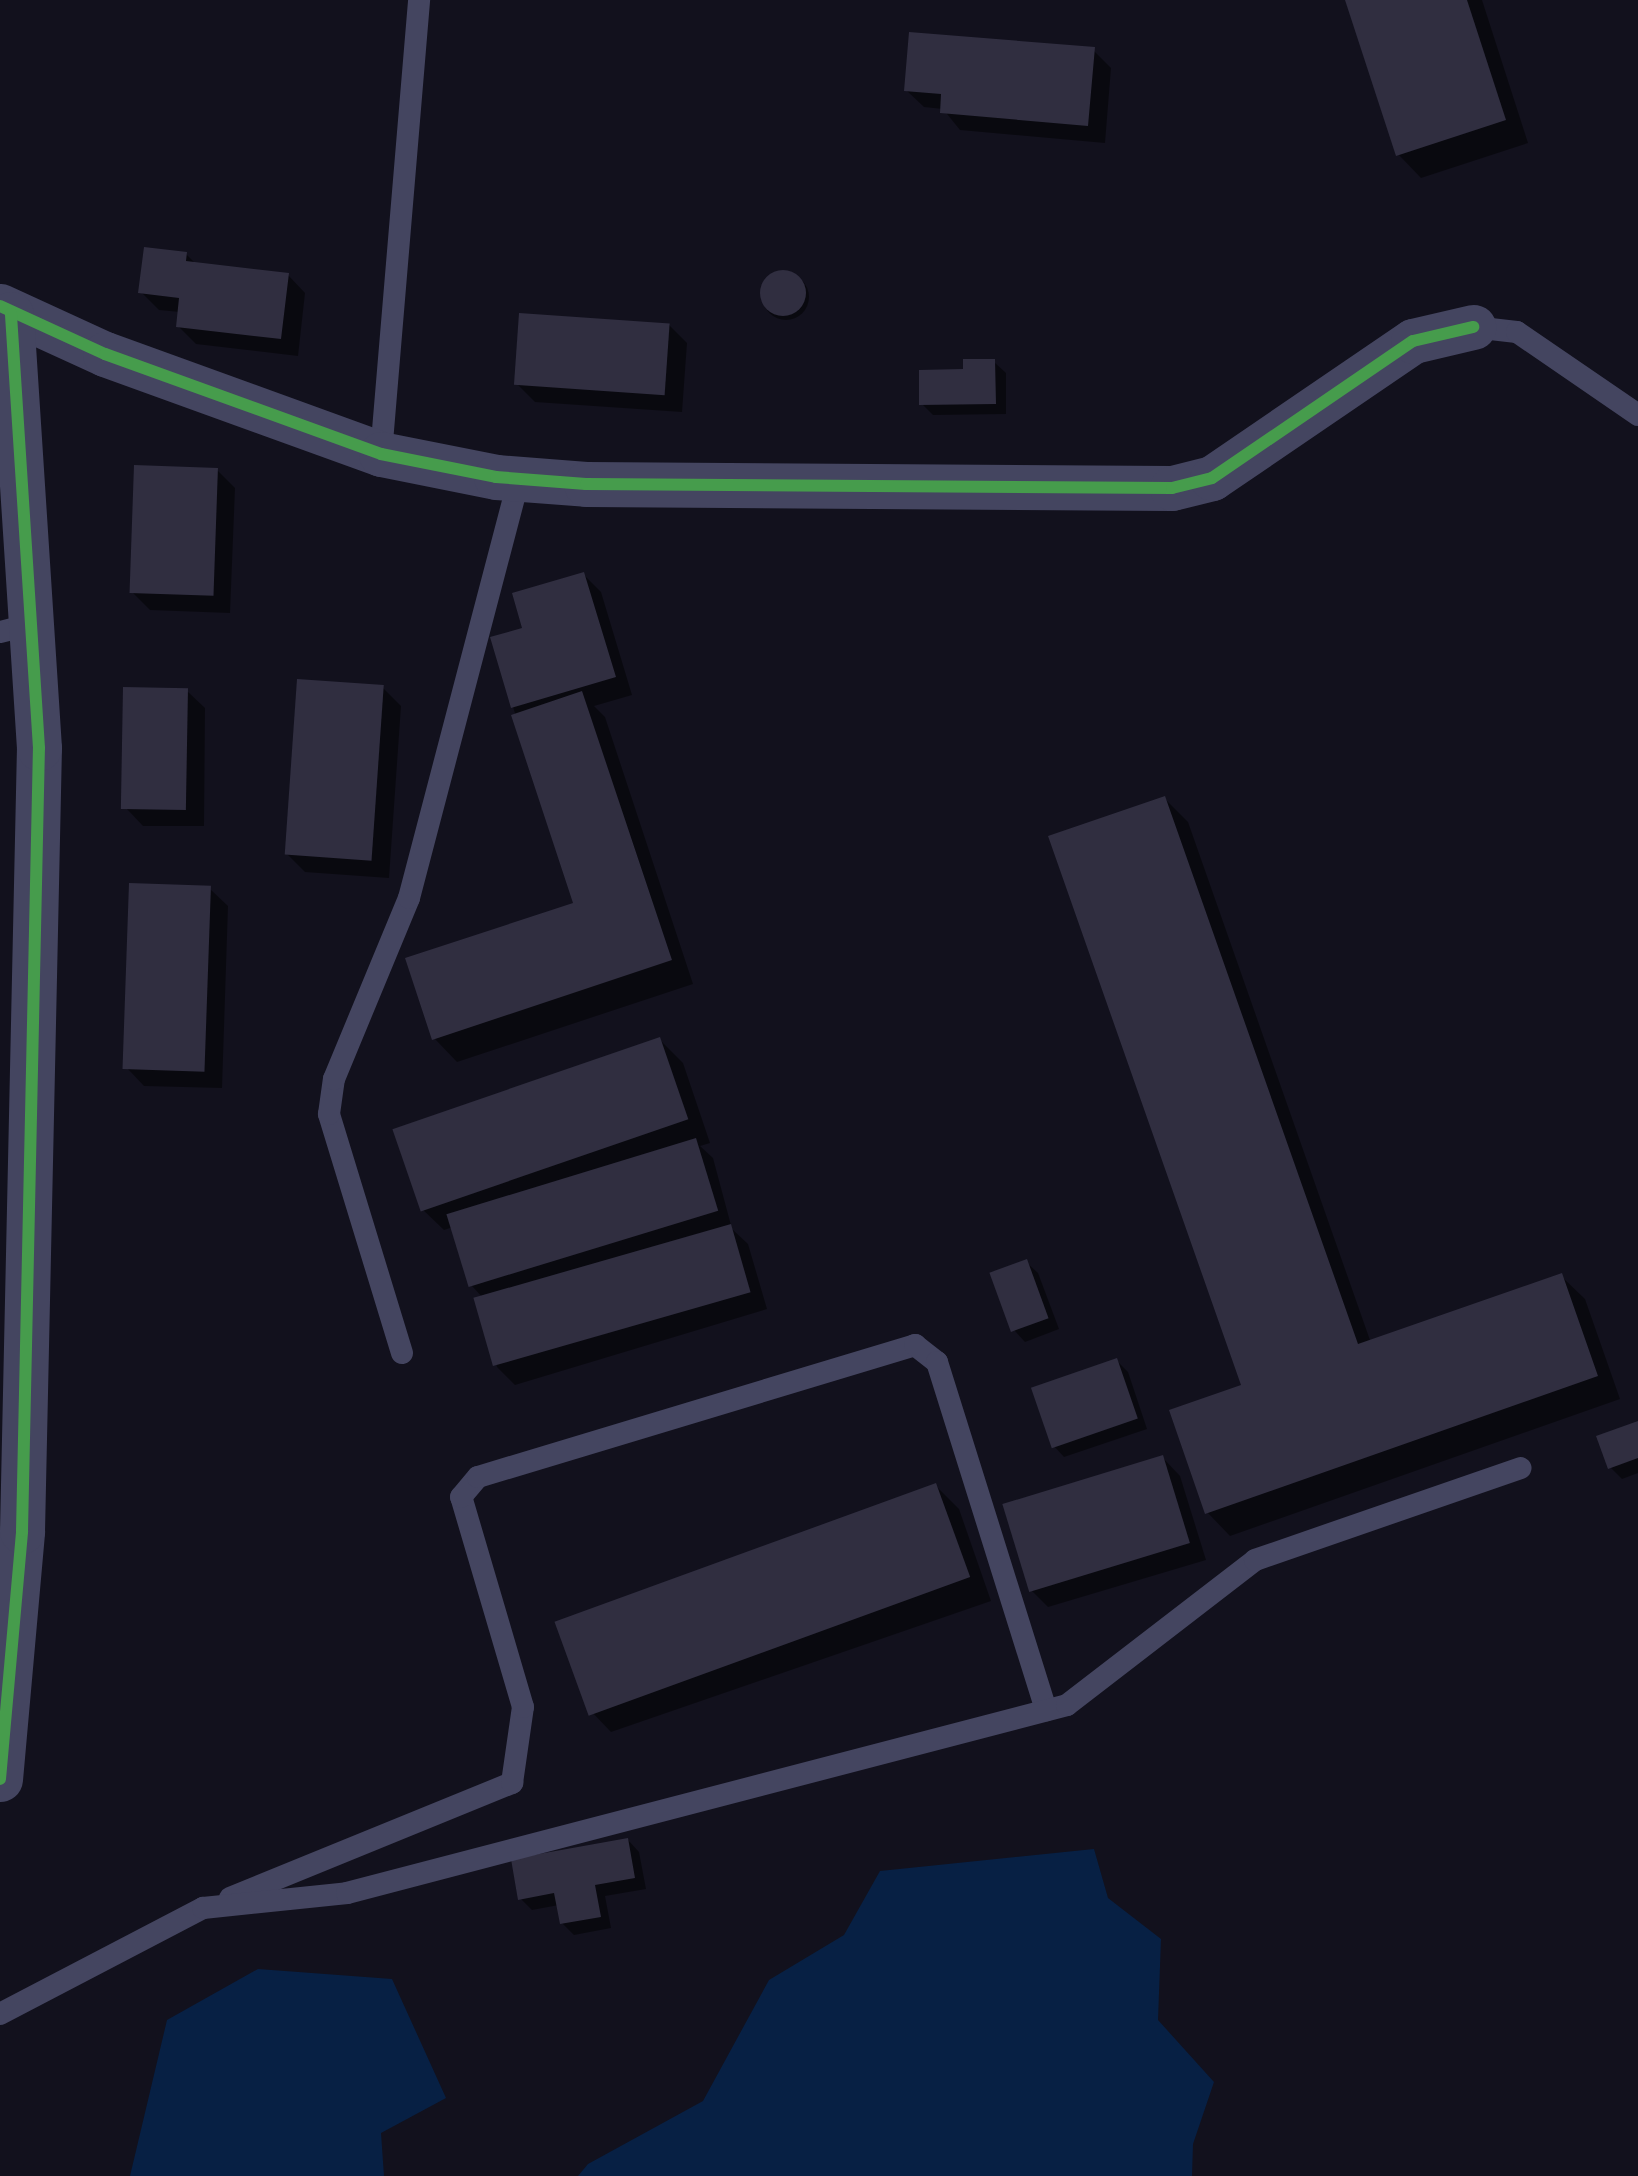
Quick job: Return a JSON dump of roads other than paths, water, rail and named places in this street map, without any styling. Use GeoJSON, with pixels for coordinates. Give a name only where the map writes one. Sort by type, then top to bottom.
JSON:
{"type":"FeatureCollection","features":[{"type":"Feature","properties":{"kind":"street"},"geometry":{"type":"LineString","coordinates":[[0,1779],[22,1530],[14,1305],[39,748],[16,628],[6,310],[381,454],[518,478],[586,484],[1172,488],[1212,478],[1413,341],[1473,326]]}},
{"type":"Feature","properties":{"kind":"lane"},"geometry":{"type":"LineString","coordinates":[[381,454],[419,0]]}},
{"type":"Feature","properties":{"kind":"lane"},"geometry":{"type":"LineString","coordinates":[[1473,326],[1517,332],[1638,415]]}},
{"type":"Feature","properties":{"kind":"lane"},"geometry":{"type":"LineString","coordinates":[[402,1353],[329,1114],[334,1080],[409,898],[518,478]]}},
{"type":"Feature","properties":{"kind":"lane"},"geometry":{"type":"LineString","coordinates":[[0,2014],[204,1908],[512,1783],[523,1707],[461,1497],[478,1478],[915,1346],[937,1362],[1046,1710]]}},
{"type":"Feature","properties":{"kind":"lane"},"geometry":{"type":"LineString","coordinates":[[204,1908],[347,1893],[1067,1705],[1255,1560],[1521,1468]]}},
{"type":"Feature","properties":{"kind":"water"},"geometry":{"type":"Polygon","coordinates":[[[1094,1849],[1108,1898],[1161,1939],[1158,2020],[1214,2082],[1193,2144],[1192,2176],[578,2176],[588,2164],[703,2101],[769,1980],[844,1935],[880,1871],[1094,1849]]]}},
{"type":"Feature","properties":{"kind":"water"},"geometry":{"type":"Polygon","coordinates":[[[258,1969],[392,1979],[446,2098],[381,2133],[384,2176],[130,2176],[167,2020],[258,1969]]]}}]}
